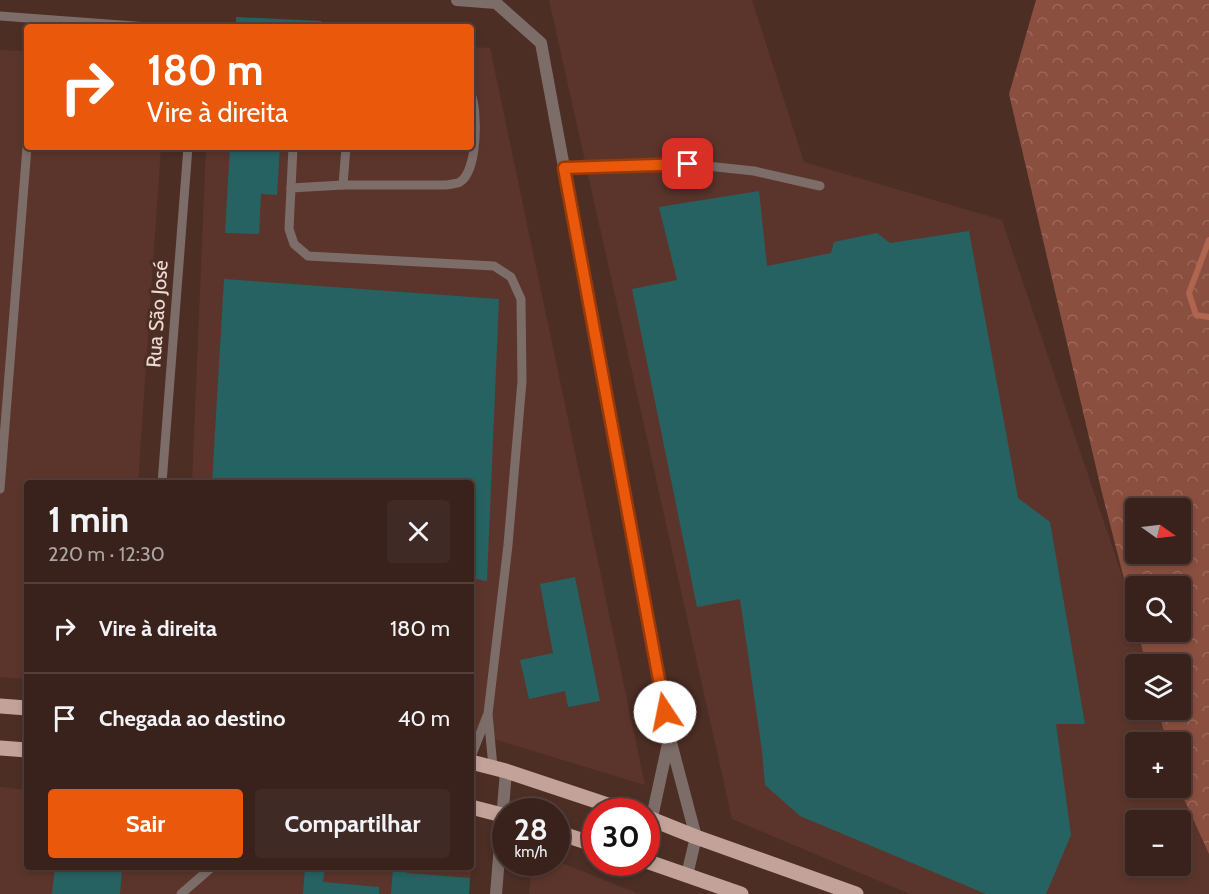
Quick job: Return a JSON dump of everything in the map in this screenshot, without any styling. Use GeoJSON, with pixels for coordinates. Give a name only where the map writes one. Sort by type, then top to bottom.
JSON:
{"type":"FeatureCollection","features":[{"type":"Feature","properties":{"kind":"main road"},"geometry":{"type":"LineString","coordinates":[[0,706],[24,708]]}},
{"type":"Feature","properties":{"kind":"main road"},"geometry":{"type":"LineString","coordinates":[[0,748],[24,750]]}},
{"type":"Feature","properties":{"kind":"main road"},"geometry":{"type":"LineString","coordinates":[[474,763],[587,798]]}},
{"type":"Feature","properties":{"kind":"main road"},"geometry":{"type":"LineString","coordinates":[[474,808],[492,812]]}},
{"type":"Feature","properties":{"kind":"main road"},"geometry":{"type":"LineString","coordinates":[[660,822],[856,894]]}},
{"type":"Feature","properties":{"kind":"main road"},"geometry":{"type":"LineString","coordinates":[[660,866],[741,894]]}},
{"type":"Feature","properties":{"kind":"street"},"geometry":{"type":"LineString","coordinates":[[457,0],[496,3],[541,43],[669,735],[696,837],[687,875]]}},
{"type":"Feature","properties":{"kind":"street"},"geometry":{"type":"LineString","coordinates":[[655,798],[669,735]]}},
{"type":"Feature","properties":{"kind":"street"},"geometry":{"type":"LineString","coordinates":[[499,769],[502,798]]}},
{"type":"Feature","properties":{"kind":"street"},"geometry":{"type":"LineString","coordinates":[[496,894],[498,876]]}},
{"type":"Feature","properties":{"kind":"lane"},"geometry":{"type":"LineString","coordinates":[[0,16],[37,23],[65,24]]}},
{"type":"Feature","properties":{"kind":"lane"},"geometry":{"type":"LineString","coordinates":[[474,121],[474,146]]}},
{"type":"Feature","properties":{"kind":"lane"},"geometry":{"type":"LineString","coordinates":[[0,489],[27,150]]}},
{"type":"Feature","properties":{"kind":"lane","name":"Rua São José"},"geometry":{"type":"LineString","coordinates":[[162,480],[188,150]]}},
{"type":"Feature","properties":{"kind":"lane"},"geometry":{"type":"LineString","coordinates":[[293,150],[289,229],[294,244],[308,256],[494,266],[511,277],[521,299],[522,381],[508,545],[488,714],[474,749]]}},
{"type":"Feature","properties":{"kind":"lane"},"geometry":{"type":"LineString","coordinates":[[343,185],[346,150]]}},
{"type":"Feature","properties":{"kind":"lane"},"geometry":{"type":"LineString","coordinates":[[291,188],[460,183],[467,175],[473,161],[474,150]]}},
{"type":"Feature","properties":{"kind":"lane"},"geometry":{"type":"LineString","coordinates":[[564,168],[688,164],[754,171],[820,186]]}},
{"type":"Feature","properties":{"kind":"lane"},"geometry":{"type":"LineString","coordinates":[[488,714],[499,769]]}},
{"type":"Feature","properties":{"kind":"lane"},"geometry":{"type":"LineString","coordinates":[[181,894],[209,870]]}},
{"type":"Feature","properties":{"kind":"shaded area"},"geometry":{"type":"Polygon","coordinates":[[[549,0],[752,0],[804,162],[1002,220],[1125,584],[1125,642],[1145,642],[1149,654],[1125,654],[1125,720],[1171,720],[1176,732],[1125,732],[1125,798],[1187,798],[1209,830],[1209,894],[910,894],[732,819],[549,0]]]}},
{"type":"Feature","properties":{"kind":"shaded area"},"geometry":{"type":"Polygon","coordinates":[[[474,47],[490,48],[645,785],[474,733],[474,480],[192,480],[206,150],[474,150],[474,47]]]}},
{"type":"Feature","properties":{"kind":"shaded area"},"geometry":{"type":"Polygon","coordinates":[[[0,50],[24,51],[24,150],[161,150],[138,480],[24,480],[24,679],[0,677],[0,50]]]}},
{"type":"Feature","properties":{"kind":"shaded area"},"geometry":{"type":"Polygon","coordinates":[[[0,787],[24,790],[24,870],[471,870],[469,894],[0,894],[0,787]]]}},
{"type":"Feature","properties":{"kind":"shaded area"},"geometry":{"type":"Polygon","coordinates":[[[570,866],[582,871],[582,876],[594,876],[639,894],[529,894],[531,876],[570,876],[570,866]]]}},
{"type":"Feature","properties":{"kind":"green space"},"geometry":{"type":"Polygon","coordinates":[[[1036,0],[1209,0],[1209,854],[1191,810],[1184,798],[1191,798],[1191,732],[1164,732],[1161,720],[1191,720],[1191,654],[1144,654],[1140,642],[1191,642],[1191,576],[1125,576],[1125,583],[1009,94],[1036,0]]]}},
{"type":"Feature","properties":{"kind":"building"},"geometry":{"type":"Polygon","coordinates":[[[236,17],[321,21],[321,24],[236,24],[236,17]]]}},
{"type":"Feature","properties":{"kind":"building"},"geometry":{"type":"Polygon","coordinates":[[[230,150],[280,150],[277,195],[261,194],[259,234],[225,233],[230,150]]]}},
{"type":"Feature","properties":{"kind":"building"},"geometry":{"type":"Polygon","coordinates":[[[759,191],[767,266],[831,253],[834,242],[877,233],[890,243],[969,231],[1018,498],[1050,522],[1085,724],[1056,724],[1071,835],[1046,894],[986,894],[800,816],[765,785],[740,599],[697,607],[632,289],[677,280],[659,207],[759,191]]]}},
{"type":"Feature","properties":{"kind":"building"},"geometry":{"type":"Polygon","coordinates":[[[224,279],[499,299],[487,581],[474,579],[474,480],[212,480],[224,279]]]}},
{"type":"Feature","properties":{"kind":"building"},"geometry":{"type":"Polygon","coordinates":[[[575,577],[600,701],[568,707],[565,691],[529,699],[520,660],[553,653],[540,584],[575,577]]]}},
{"type":"Feature","properties":{"kind":"building"},"geometry":{"type":"Polygon","coordinates":[[[55,870],[122,870],[120,894],[52,894],[55,870]]]}},
{"type":"Feature","properties":{"kind":"building"},"geometry":{"type":"Polygon","coordinates":[[[305,870],[325,870],[323,882],[379,887],[379,894],[303,894],[305,870]]]}},
{"type":"Feature","properties":{"kind":"building"},"geometry":{"type":"Polygon","coordinates":[[[393,870],[470,878],[469,894],[391,894],[393,870]]]}},
{"type":"Feature","properties":{"kind":"waterway"},"geometry":{"type":"LineString","coordinates":[[1209,240],[1189,293],[1196,315],[1209,317]]}},
{"type":"Feature","properties":{"kind":"route"},"geometry":{"type":"LineString","coordinates":[[665,712],[564,168],[688,164]]}}]}
